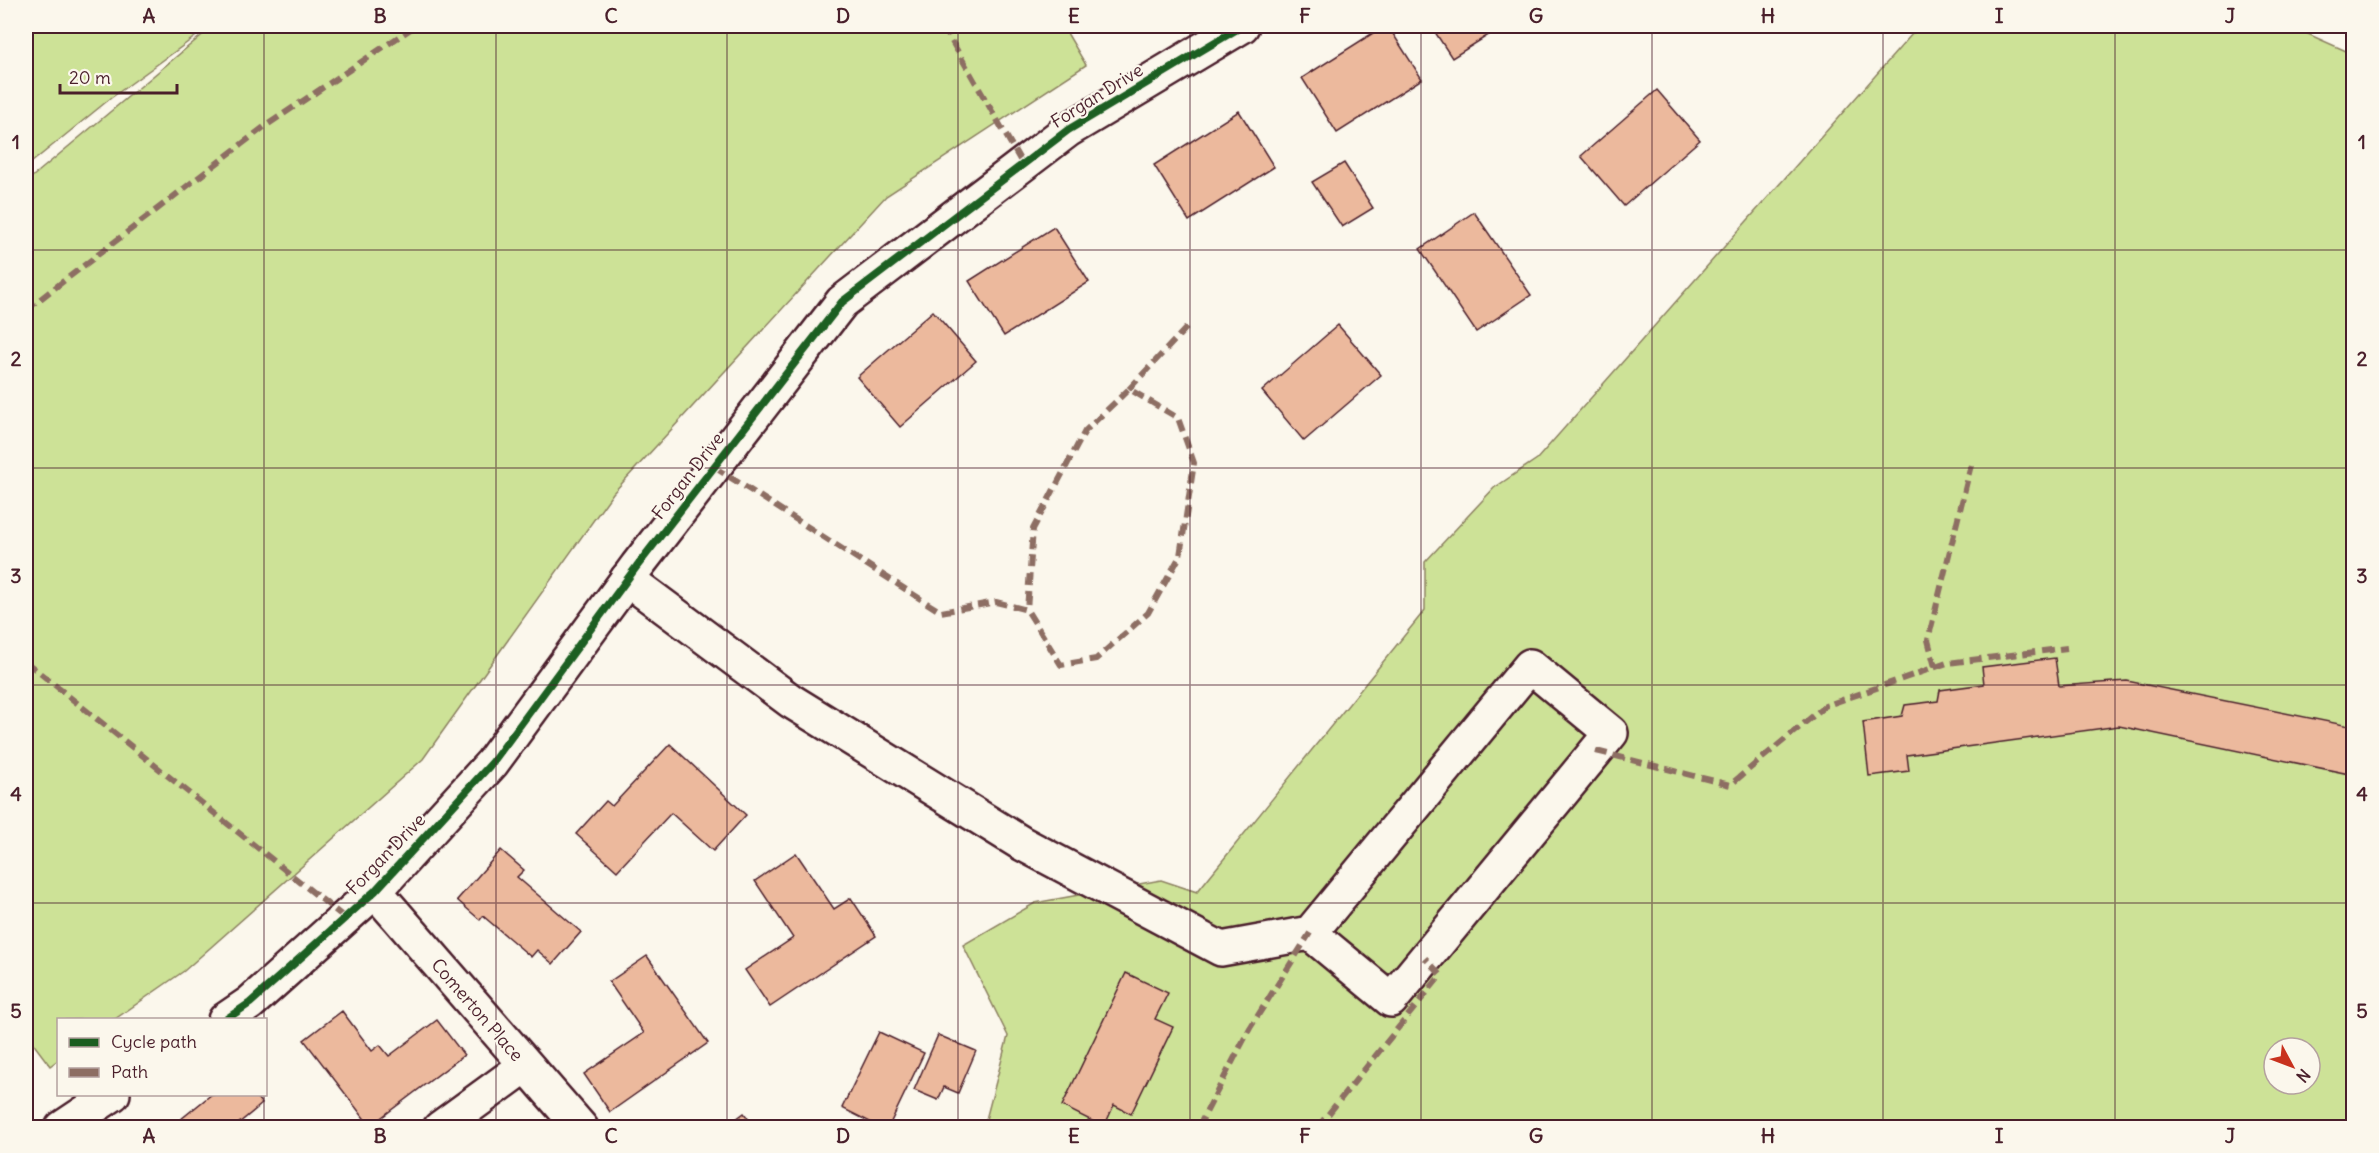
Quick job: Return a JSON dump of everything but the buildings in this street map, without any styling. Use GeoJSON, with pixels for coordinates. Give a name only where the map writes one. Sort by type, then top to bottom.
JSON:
{"type":"FeatureCollection","features":[{"type":"Feature","properties":{"kind":"street","name":"Forgan Drive"},"geometry":{"type":"LineString","coordinates":[[228,1018],[250,1003],[375,891],[492,763],[627,579],[842,302],[1068,130],[1242,26]]}},
{"type":"Feature","properties":{"kind":"street"},"geometry":{"type":"LineString","coordinates":[[627,579],[791,701],[1021,843],[1221,949],[1310,933],[1530,666],[1611,733],[1391,1000],[1310,933]]}},
{"type":"Feature","properties":{"kind":"street","name":"Comerton Place"},"geometry":{"type":"LineString","coordinates":[[375,891],[581,1128]]}},
{"type":"Feature","properties":{"kind":"street"},"geometry":{"type":"LineString","coordinates":[[440,1128],[525,1066]]}},
{"type":"Feature","properties":{"kind":"street"},"geometry":{"type":"LineString","coordinates":[[62,1128],[111,1096]]}},
{"type":"Feature","properties":{"kind":"green space"},"geometry":{"type":"Polygon","coordinates":[[[26,26],[210,26],[111,98],[26,167],[26,26]]]}},
{"type":"Feature","properties":{"kind":"green space"},"geometry":{"type":"Polygon","coordinates":[[[213,26],[1063,26],[1086,65],[886,196],[613,493],[423,759],[184,971],[116,1018],[57,1018],[57,1061],[50,1066],[26,1034],[26,182],[213,26]]]}},
{"type":"Feature","properties":{"kind":"green space"},"geometry":{"type":"Polygon","coordinates":[[[1924,26],[2290,26],[2353,54],[2353,1127],[984,1127],[1008,1036],[963,945],[1035,903],[1161,880],[1197,892],[1425,610],[1425,562],[1494,488],[1537,459],[1912,34],[1924,26]]]}},
{"type":"Feature","properties":{"kind":"marked path"},"geometry":{"type":"LineString","coordinates":[[26,310],[264,127],[415,26]]}},
{"type":"Feature","properties":{"kind":"marked path"},"geometry":{"type":"LineString","coordinates":[[943,26],[1023,165]]}},
{"type":"Feature","properties":{"kind":"marked path"},"geometry":{"type":"LineString","coordinates":[[1129,389],[1189,325]]}},
{"type":"Feature","properties":{"kind":"marked path"},"geometry":{"type":"LineString","coordinates":[[714,467],[941,612],[996,602],[1027,610],[1061,665],[1096,659],[1148,613],[1180,556],[1194,463],[1178,418],[1129,389],[1085,431],[1033,529],[1027,610]]}},
{"type":"Feature","properties":{"kind":"marked path"},"geometry":{"type":"LineString","coordinates":[[1935,667],[1928,640],[1971,465]]}},
{"type":"Feature","properties":{"kind":"marked path"},"geometry":{"type":"LineString","coordinates":[[1596,751],[1730,785],[1825,706],[1947,663],[2067,648]]}},
{"type":"Feature","properties":{"kind":"marked path"},"geometry":{"type":"LineString","coordinates":[[26,662],[345,918]]}},
{"type":"Feature","properties":{"kind":"marked path"},"geometry":{"type":"LineString","coordinates":[[1198,1128],[1250,1028],[1310,933]]}},
{"type":"Feature","properties":{"kind":"marked path"},"geometry":{"type":"LineString","coordinates":[[1317,1128],[1441,975],[1425,958]]}},
{"type":"Feature","properties":{"kind":"cycle path"},"geometry":{"type":"LineString","coordinates":[[228,1018],[250,1003],[375,891],[492,763],[637,566],[842,302],[1068,130],[1242,26]]}}]}
